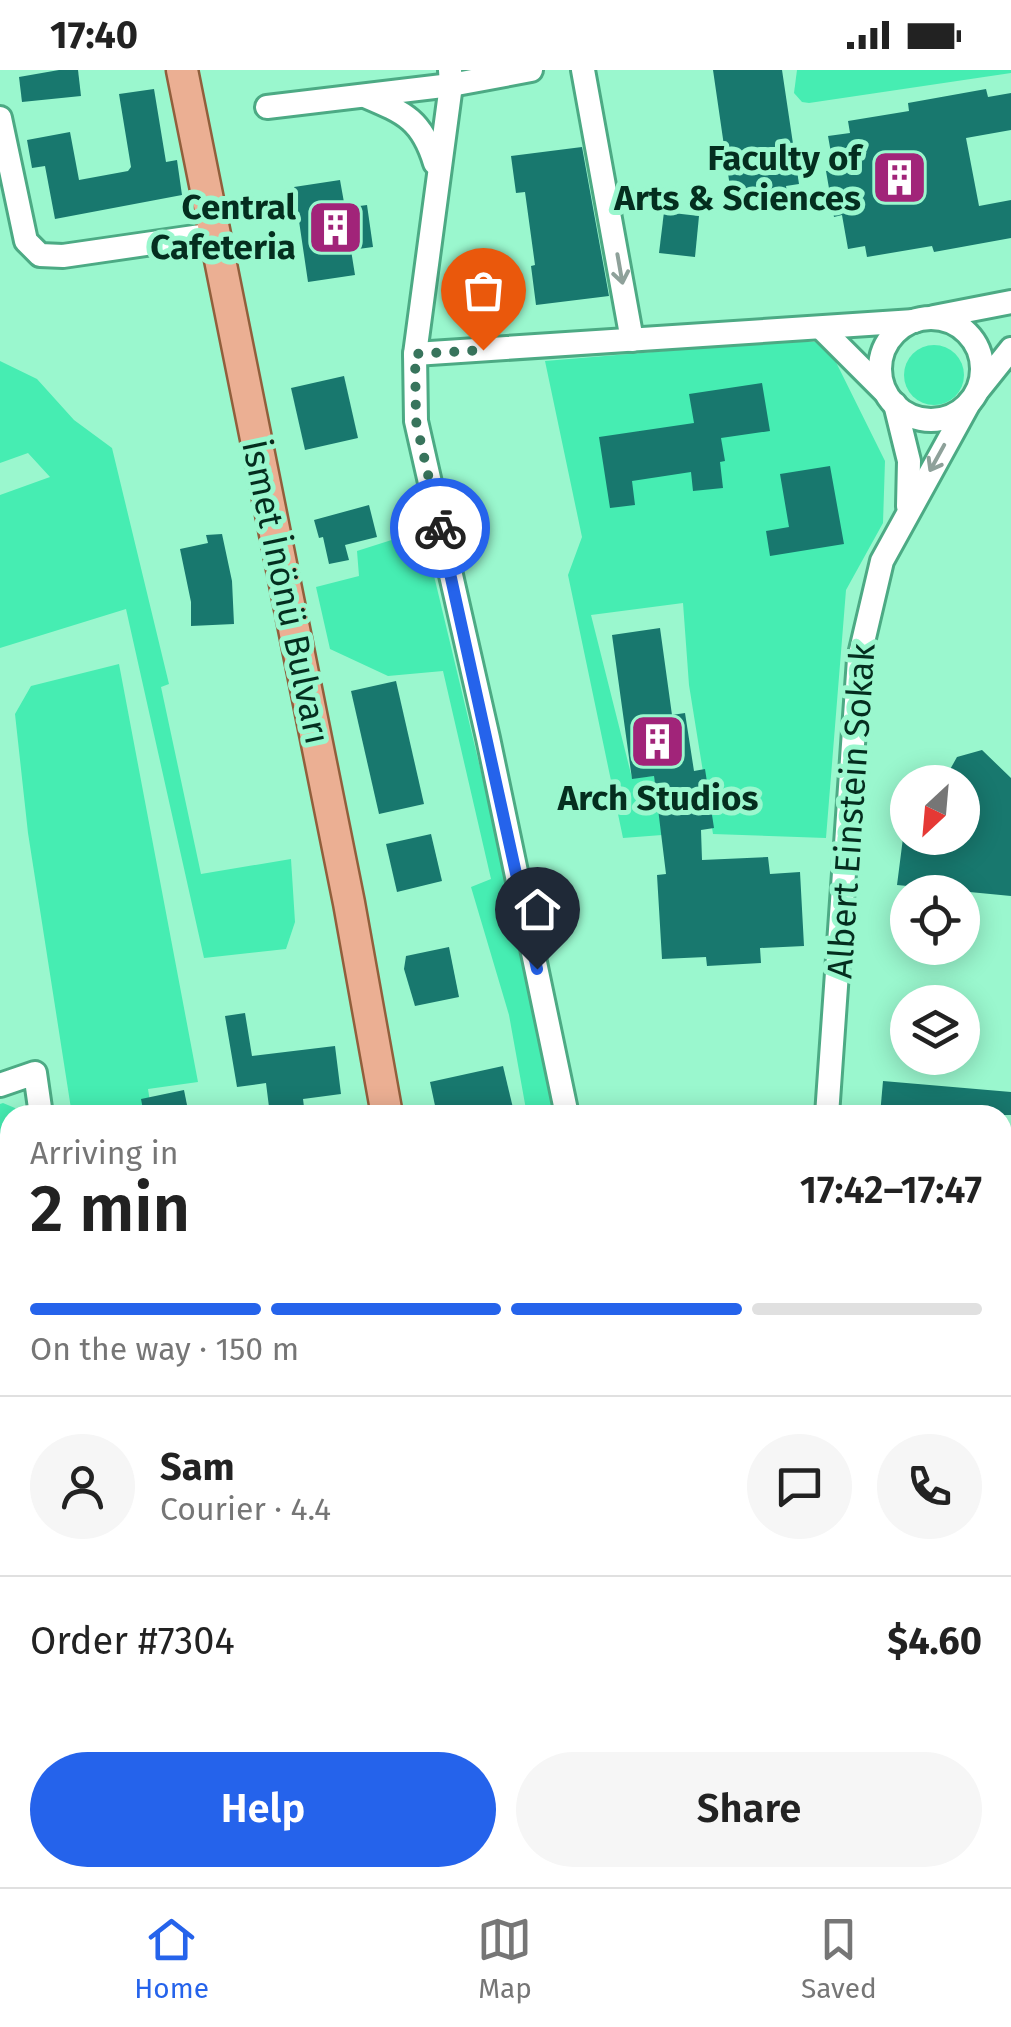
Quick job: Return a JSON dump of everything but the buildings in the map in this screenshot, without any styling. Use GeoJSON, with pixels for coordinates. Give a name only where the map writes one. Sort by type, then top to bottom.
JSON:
{"type":"FeatureCollection","features":[{"type":"Feature","properties":{"kind":"main road","name":"İsmet İnönü Bulvarı"},"geometry":{"type":"LineString","coordinates":[[182,70],[350,903],[385,1105]]}},
{"type":"Feature","properties":{"kind":"street"},"geometry":{"type":"LineString","coordinates":[[267,108],[366,96],[450,78],[531,70]]}},
{"type":"Feature","properties":{"kind":"street"},"geometry":{"type":"LineString","coordinates":[[583,70],[632,340]]}},
{"type":"Feature","properties":{"kind":"street"},"geometry":{"type":"LineString","coordinates":[[450,78],[415,354],[416,421],[565,1105]]}},
{"type":"Feature","properties":{"kind":"street"},"geometry":{"type":"LineString","coordinates":[[366,96],[400,110],[416,123],[428,139],[437,172]]}},
{"type":"Feature","properties":{"kind":"street"},"geometry":{"type":"LineString","coordinates":[[0,118],[26,241],[40,255],[63,256],[215,234]]}},
{"type":"Feature","properties":{"kind":"street"},"geometry":{"type":"LineString","coordinates":[[415,354],[920,320],[1011,302]]}},
{"type":"Feature","properties":{"kind":"street"},"geometry":{"type":"LineString","coordinates":[[822,328],[891,399],[918,418],[932,420],[958,412],[973,396],[982,364],[972,339],[952,323],[920,320],[890,338],[883,352],[880,366],[891,399],[909,461],[907,514]]}},
{"type":"Feature","properties":{"kind":"street","name":"Albert Einstein Sokak"},"geometry":{"type":"LineString","coordinates":[[828,1105],[859,659],[882,560],[973,396],[1011,349]]}},
{"type":"Feature","properties":{"kind":"street"},"geometry":{"type":"LineString","coordinates":[[0,1085],[35,1073],[40,1105]]}},
{"type":"Feature","properties":{"kind":"green space"},"geometry":{"type":"Polygon","coordinates":[[[797,70],[1011,73],[809,103],[802,102],[794,93],[797,70]]]}},
{"type":"Feature","properties":{"kind":"green space"},"geometry":{"type":"Polygon","coordinates":[[[773,342],[826,342],[885,461],[883,523],[846,590],[826,838],[713,834],[689,685],[683,603],[591,615],[632,778],[654,776],[662,835],[623,838],[568,575],[582,537],[545,361],[773,342]]]}},
{"type":"Feature","properties":{"kind":"green space"},"geometry":{"type":"Polygon","coordinates":[[[934,345],[955,354],[964,375],[955,396],[934,405],[913,396],[904,375],[913,354],[934,345]]]}},
{"type":"Feature","properties":{"kind":"green space"},"geometry":{"type":"Polygon","coordinates":[[[0,361],[37,379],[74,420],[112,448],[169,684],[161,687],[201,874],[291,859],[295,922],[286,949],[204,958],[126,609],[0,648],[0,495],[50,477],[28,453],[0,463],[0,361]]]}},
{"type":"Feature","properties":{"kind":"green space"},"geometry":{"type":"Polygon","coordinates":[[[423,530],[543,1030],[554,1105],[525,1105],[509,1015],[471,887],[491,879],[443,671],[388,676],[330,649],[316,587],[359,576],[357,551],[423,530]]]}},
{"type":"Feature","properties":{"kind":"green space"},"geometry":{"type":"Polygon","coordinates":[[[119,664],[198,1082],[148,1089],[150,1105],[70,1105],[28,833],[15,714],[31,686],[119,664]]]}},
{"type":"Feature","properties":{"kind":"way so far"},"geometry":{"type":"LineString","coordinates":[[440,528],[416,421],[415,354],[483,350]]}},
{"type":"Feature","properties":{"kind":"place","name":"Faculty of Arts & Sciences"},"geometry":{"type":"Point","coordinates":[900,178]}},
{"type":"Feature","properties":{"kind":"place","name":"Central Cafeteria"},"geometry":{"type":"Point","coordinates":[335,227]}},
{"type":"Feature","properties":{"kind":"place","name":"Arch Studios"},"geometry":{"type":"Point","coordinates":[658,742]}},
{"type":"Feature","properties":{"kind":"route"},"geometry":{"type":"LineString","coordinates":[[440,528],[537,969]]}}]}
